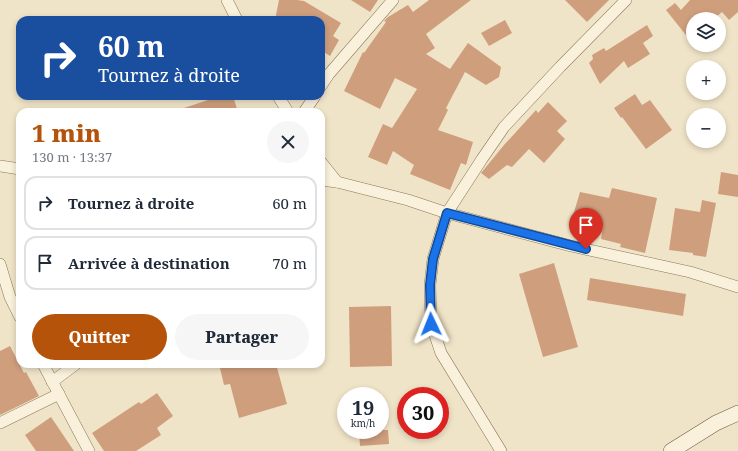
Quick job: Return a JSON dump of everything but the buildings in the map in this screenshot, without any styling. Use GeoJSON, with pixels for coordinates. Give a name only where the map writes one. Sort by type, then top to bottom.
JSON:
{"type":"FeatureCollection","features":[{"type":"Feature","properties":{"kind":"street"},"geometry":{"type":"LineString","coordinates":[[226,0],[235,16]]}},
{"type":"Feature","properties":{"kind":"street"},"geometry":{"type":"LineString","coordinates":[[325,80],[393,0]]}},
{"type":"Feature","properties":{"kind":"street"},"geometry":{"type":"LineString","coordinates":[[501,451],[441,353],[431,324],[430,285],[433,259],[447,213],[504,127],[626,0]]}},
{"type":"Feature","properties":{"kind":"street"},"geometry":{"type":"LineString","coordinates":[[0,166],[16,168]]}},
{"type":"Feature","properties":{"kind":"street"},"geometry":{"type":"LineString","coordinates":[[325,167],[337,182]]}},
{"type":"Feature","properties":{"kind":"street"},"geometry":{"type":"LineString","coordinates":[[325,180],[337,182],[408,200],[447,213],[571,246],[690,272],[738,287]]}},
{"type":"Feature","properties":{"kind":"street"},"geometry":{"type":"LineString","coordinates":[[0,264],[10,297],[16,309]]}},
{"type":"Feature","properties":{"kind":"street"},"geometry":{"type":"LineString","coordinates":[[45,368],[89,451]]}},
{"type":"Feature","properties":{"kind":"street"},"geometry":{"type":"LineString","coordinates":[[52,382],[71,368]]}},
{"type":"Feature","properties":{"kind":"street"},"geometry":{"type":"LineString","coordinates":[[0,423],[58,394]]}},
{"type":"Feature","properties":{"kind":"street"},"geometry":{"type":"LineString","coordinates":[[671,451],[716,423],[738,413]]}},
{"type":"Feature","properties":{"kind":"route"},"geometry":{"type":"LineString","coordinates":[[431,324],[430,285],[433,259],[447,213],[586,249]]}}]}
